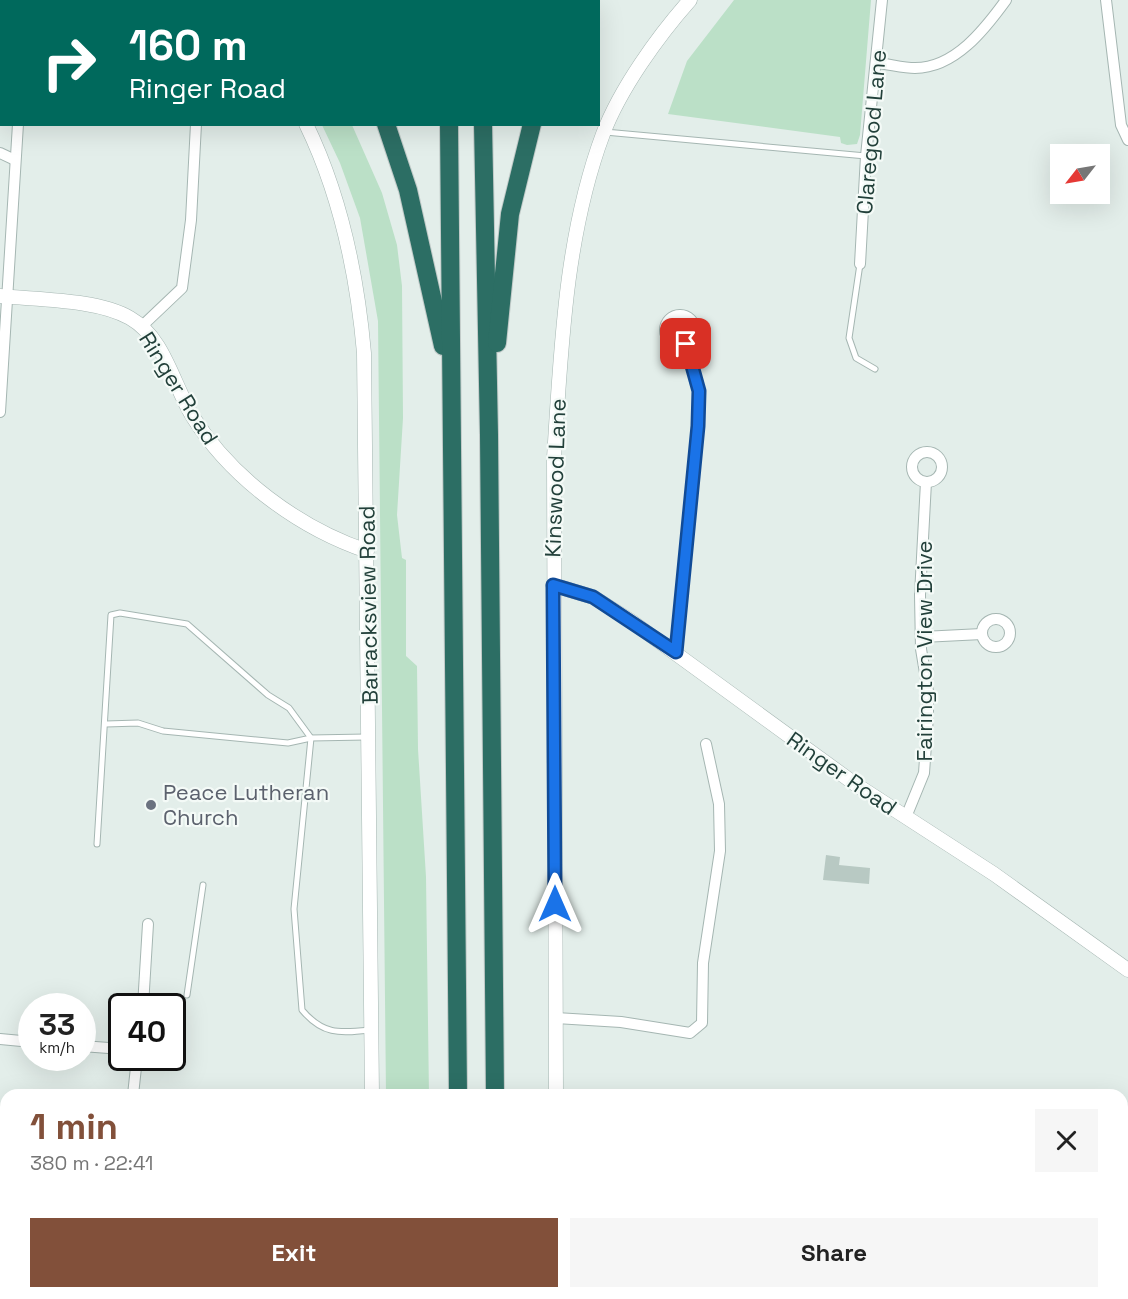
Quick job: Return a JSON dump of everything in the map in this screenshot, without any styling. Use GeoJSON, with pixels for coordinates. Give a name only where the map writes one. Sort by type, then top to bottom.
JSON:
{"type":"FeatureCollection","features":[{"type":"Feature","properties":{"kind":"highway"},"geometry":{"type":"LineString","coordinates":[[387,126],[413,212],[451,382]]}},
{"type":"Feature","properties":{"kind":"highway"},"geometry":{"type":"LineString","coordinates":[[449,126],[458,1089]]}},
{"type":"Feature","properties":{"kind":"highway"},"geometry":{"type":"LineString","coordinates":[[483,126],[489,435],[495,1089]]}},
{"type":"Feature","properties":{"kind":"highway"},"geometry":{"type":"LineString","coordinates":[[489,435],[510,214],[532,126]]}},
{"type":"Feature","properties":{"kind":"street","name":"Kinswood Lane"},"geometry":{"type":"LineString","coordinates":[[556,1089],[553,585],[554,458],[560,364],[581,203],[604,132],[634,76],[690,0]]}},
{"type":"Feature","properties":{"kind":"street","name":"Claregood Lane"},"geometry":{"type":"LineString","coordinates":[[860,264],[866,156],[882,0]]}},
{"type":"Feature","properties":{"kind":"street"},"geometry":{"type":"LineString","coordinates":[[877,63],[916,68],[952,56],[979,35],[1006,0]]}},
{"type":"Feature","properties":{"kind":"street"},"geometry":{"type":"LineString","coordinates":[[1106,0],[1120,125],[1128,140]]}},
{"type":"Feature","properties":{"kind":"street"},"geometry":{"type":"LineString","coordinates":[[0,412],[3,297],[18,126]]}},
{"type":"Feature","properties":{"kind":"street"},"geometry":{"type":"LineString","coordinates":[[142,326],[182,288],[191,220],[196,126]]}},
{"type":"Feature","properties":{"kind":"street","name":"Barracksview Road"},"geometry":{"type":"LineString","coordinates":[[307,126],[333,191],[356,283],[364,353],[372,1089]]}},
{"type":"Feature","properties":{"kind":"street"},"geometry":{"type":"LineString","coordinates":[[0,153],[15,160]]}},
{"type":"Feature","properties":{"kind":"street","name":"Ringer Road"},"geometry":{"type":"LineString","coordinates":[[3,297],[94,307],[123,314],[142,326],[156,343],[192,416],[223,456],[275,502],[301,520],[324,534],[367,551]]}},
{"type":"Feature","properties":{"kind":"street"},"geometry":{"type":"LineString","coordinates":[[676,652],[698,422],[699,391],[686,344]]}},
{"type":"Feature","properties":{"kind":"street","name":"Fairington View Drive"},"geometry":{"type":"LineString","coordinates":[[906,817],[924,773],[928,716],[920,595],[926,482]]}},
{"type":"Feature","properties":{"kind":"street","name":"Ringer Road"},"geometry":{"type":"LineString","coordinates":[[553,585],[593,597],[676,652],[855,784],[1053,914],[1128,970]]}},
{"type":"Feature","properties":{"kind":"street"},"geometry":{"type":"LineString","coordinates":[[922,637],[982,634]]}},
{"type":"Feature","properties":{"kind":"street"},"geometry":{"type":"LineString","coordinates":[[556,1018],[621,1022],[679,1033],[690,1033],[702,1023],[703,963],[720,851],[719,804],[706,744]]}},
{"type":"Feature","properties":{"kind":"street"},"geometry":{"type":"LineString","coordinates":[[144,993],[148,924]]}},
{"type":"Feature","properties":{"kind":"street"},"geometry":{"type":"LineString","coordinates":[[0,1039],[18,1041]]}},
{"type":"Feature","properties":{"kind":"street"},"geometry":{"type":"LineString","coordinates":[[134,1089],[136,1071]]}},
{"type":"Feature","properties":{"kind":"lane"},"geometry":{"type":"LineString","coordinates":[[604,132],[866,156]]}},
{"type":"Feature","properties":{"kind":"lane"},"geometry":{"type":"LineString","coordinates":[[860,264],[849,338],[856,358],[875,369]]}},
{"type":"Feature","properties":{"kind":"lane"},"geometry":{"type":"LineString","coordinates":[[97,844],[111,615],[120,614],[187,624],[268,695],[289,708],[311,738],[294,909],[302,1010],[313,1023],[324,1030],[344,1033],[371,1029]]}},
{"type":"Feature","properties":{"kind":"lane"},"geometry":{"type":"LineString","coordinates":[[106,724],[138,723],[164,731],[288,743],[311,738],[369,737]]}},
{"type":"Feature","properties":{"kind":"lane"},"geometry":{"type":"LineString","coordinates":[[187,995],[203,885]]}},
{"type":"Feature","properties":{"kind":"green space"},"geometry":{"type":"Polygon","coordinates":[[[734,0],[871,0],[860,135],[857,144],[841,143],[840,137],[668,114],[687,61],[734,0]]]}},
{"type":"Feature","properties":{"kind":"green space"},"geometry":{"type":"Polygon","coordinates":[[[322,126],[352,126],[382,193],[397,245],[402,286],[403,418],[397,515],[402,558],[406,560],[406,656],[417,666],[418,749],[426,877],[429,1089],[386,1089],[378,321],[360,218],[340,163],[322,126]]]}},
{"type":"Feature","properties":{"kind":"building"},"geometry":{"type":"Polygon","coordinates":[[[826,855],[840,857],[839,865],[870,868],[869,884],[823,880],[826,855]]]}},
{"type":"Feature","properties":{"kind":"place","name":"Peace Lutheran Church"},"geometry":{"type":"Point","coordinates":[151,805]}},
{"type":"Feature","properties":{"kind":"route"},"geometry":{"type":"LineString","coordinates":[[555,904],[553,585],[593,597],[676,652],[698,426],[699,391],[686,344]]}}]}
